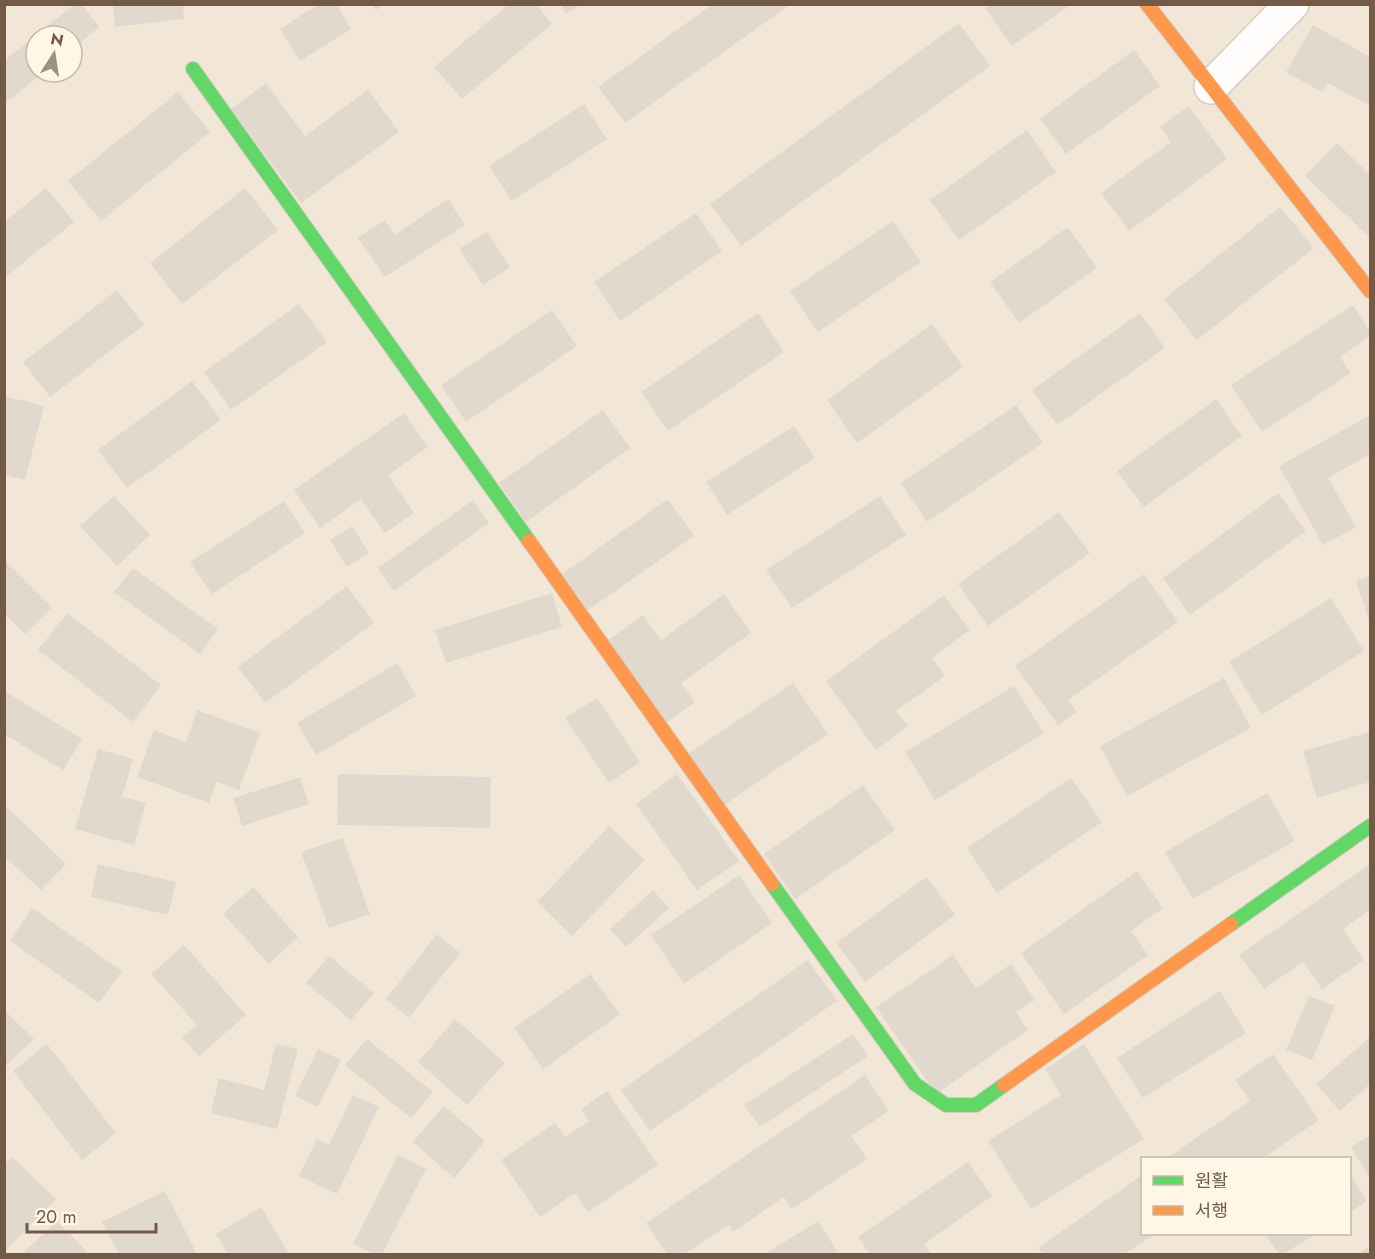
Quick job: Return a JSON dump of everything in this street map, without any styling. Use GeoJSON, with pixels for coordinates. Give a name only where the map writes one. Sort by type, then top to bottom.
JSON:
{"type":"FeatureCollection","features":[{"type":"Feature","properties":{"kind":"street"},"geometry":{"type":"LineString","coordinates":[[1147,4],[1371,291]]}},
{"type":"Feature","properties":{"kind":"street"},"geometry":{"type":"LineString","coordinates":[[1211,87],[1292,4]]}},
{"type":"Feature","properties":{"kind":"street"},"geometry":{"type":"LineString","coordinates":[[193,69],[915,1084],[946,1105],[976,1105],[1371,826]]}},
{"type":"Feature","properties":{"kind":"shaded area"},"geometry":{"type":"Polygon","coordinates":[[[5,5],[1370,5],[1370,1254],[5,1254],[5,5]]]}},
{"type":"Feature","properties":{"kind":"building"},"geometry":{"type":"Polygon","coordinates":[[[75,4],[81,4],[99,27],[84,40],[84,24],[50,24],[75,4]]]}},
{"type":"Feature","properties":{"kind":"building"},"geometry":{"type":"Polygon","coordinates":[[[113,4],[183,4],[184,19],[115,27],[113,4]]]}},
{"type":"Feature","properties":{"kind":"building"},"geometry":{"type":"Polygon","coordinates":[[[319,4],[336,4],[351,29],[300,61],[280,29],[319,4]]]}},
{"type":"Feature","properties":{"kind":"building"},"geometry":{"type":"Polygon","coordinates":[[[372,4],[384,4],[376,10],[372,4]]]}},
{"type":"Feature","properties":{"kind":"building"},"geometry":{"type":"Polygon","coordinates":[[[509,4],[536,4],[552,24],[462,99],[434,67],[509,4]]]}},
{"type":"Feature","properties":{"kind":"building"},"geometry":{"type":"Polygon","coordinates":[[[560,4],[579,4],[566,14],[560,4]]]}},
{"type":"Feature","properties":{"kind":"building"},"geometry":{"type":"Polygon","coordinates":[[[713,4],[791,4],[625,123],[598,87],[713,4]]]}},
{"type":"Feature","properties":{"kind":"building"},"geometry":{"type":"Polygon","coordinates":[[[990,4],[1072,4],[1012,46],[985,8],[990,4]]]}},
{"type":"Feature","properties":{"kind":"building"},"geometry":{"type":"Polygon","coordinates":[[[959,23],[990,66],[741,246],[710,204],[959,23]]]}},
{"type":"Feature","properties":{"kind":"building"},"geometry":{"type":"Polygon","coordinates":[[[1313,25],[1370,57],[1370,106],[1328,83],[1322,92],[1286,72],[1313,25]]]}},
{"type":"Feature","properties":{"kind":"building"},"geometry":{"type":"Polygon","coordinates":[[[24,45],[24,84],[29,84],[4,104],[4,61],[24,45]]]}},
{"type":"Feature","properties":{"kind":"building"},"geometry":{"type":"Polygon","coordinates":[[[1134,50],[1160,86],[1066,154],[1040,119],[1134,50]]]}},
{"type":"Feature","properties":{"kind":"building"},"geometry":{"type":"Polygon","coordinates":[[[266,83],[305,136],[368,90],[399,132],[301,203],[231,109],[266,83]]]}},
{"type":"Feature","properties":{"kind":"building"},"geometry":{"type":"Polygon","coordinates":[[[178,92],[210,132],[101,221],[68,181],[178,92]]]}},
{"type":"Feature","properties":{"kind":"building"},"geometry":{"type":"Polygon","coordinates":[[[584,104],[607,139],[512,201],[489,166],[584,104]]]}},
{"type":"Feature","properties":{"kind":"building"},"geometry":{"type":"Polygon","coordinates":[[[1189,106],[1227,159],[1129,231],[1101,193],[1171,142],[1160,127],[1189,106]]]}},
{"type":"Feature","properties":{"kind":"building"},"geometry":{"type":"Polygon","coordinates":[[[1027,130],[1056,172],[959,240],[930,200],[1027,130]]]}},
{"type":"Feature","properties":{"kind":"building"},"geometry":{"type":"Polygon","coordinates":[[[1337,143],[1370,175],[1370,238],[1305,176],[1337,143]]]}},
{"type":"Feature","properties":{"kind":"building"},"geometry":{"type":"Polygon","coordinates":[[[46,188],[74,222],[4,278],[4,222],[46,188]]]}},
{"type":"Feature","properties":{"kind":"building"},"geometry":{"type":"Polygon","coordinates":[[[245,188],[278,230],[182,304],[150,263],[245,188]]]}},
{"type":"Feature","properties":{"kind":"building"},"geometry":{"type":"Polygon","coordinates":[[[448,199],[465,225],[385,277],[358,238],[385,220],[395,235],[448,199]]]}},
{"type":"Feature","properties":{"kind":"building"},"geometry":{"type":"Polygon","coordinates":[[[1280,207],[1314,248],[1197,340],[1164,299],[1280,207]]]}},
{"type":"Feature","properties":{"kind":"building"},"geometry":{"type":"Polygon","coordinates":[[[696,213],[722,251],[620,321],[594,282],[696,213]]]}},
{"type":"Feature","properties":{"kind":"building"},"geometry":{"type":"Polygon","coordinates":[[[893,221],[921,262],[818,332],[790,291],[893,221]]]}},
{"type":"Feature","properties":{"kind":"building"},"geometry":{"type":"Polygon","coordinates":[[[1068,227],[1097,268],[1019,323],[990,282],[1068,227]]]}},
{"type":"Feature","properties":{"kind":"building"},"geometry":{"type":"Polygon","coordinates":[[[487,232],[510,267],[483,285],[459,249],[487,232]]]}},
{"type":"Feature","properties":{"kind":"building"},"geometry":{"type":"Polygon","coordinates":[[[117,290],[144,325],[50,397],[23,362],[117,290]]]}},
{"type":"Feature","properties":{"kind":"building"},"geometry":{"type":"Polygon","coordinates":[[[299,304],[327,342],[231,410],[204,372],[299,304]]]}},
{"type":"Feature","properties":{"kind":"building"},"geometry":{"type":"Polygon","coordinates":[[[1353,305],[1370,331],[1370,336],[1340,357],[1351,373],[1262,432],[1231,385],[1353,305]]]}},
{"type":"Feature","properties":{"kind":"building"},"geometry":{"type":"Polygon","coordinates":[[[552,310],[577,346],[466,422],[441,385],[552,310]]]}},
{"type":"Feature","properties":{"kind":"building"},"geometry":{"type":"Polygon","coordinates":[[[758,313],[784,352],[668,431],[641,392],[758,313]]]}},
{"type":"Feature","properties":{"kind":"building"},"geometry":{"type":"Polygon","coordinates":[[[1140,313],[1165,348],[1057,425],[1032,390],[1140,313]]]}},
{"type":"Feature","properties":{"kind":"building"},"geometry":{"type":"Polygon","coordinates":[[[932,324],[963,367],[857,443],[827,400],[932,324]]]}},
{"type":"Feature","properties":{"kind":"building"},"geometry":{"type":"Polygon","coordinates":[[[192,381],[221,420],[127,488],[98,450],[192,381]]]}},
{"type":"Feature","properties":{"kind":"building"},"geometry":{"type":"Polygon","coordinates":[[[4,396],[44,406],[25,480],[4,475],[4,396]]]}},
{"type":"Feature","properties":{"kind":"building"},"geometry":{"type":"Polygon","coordinates":[[[1216,399],[1242,436],[1144,507],[1117,471],[1216,399]]]}},
{"type":"Feature","properties":{"kind":"building"},"geometry":{"type":"Polygon","coordinates":[[[1016,405],[1043,443],[927,522],[901,483],[1016,405]]]}},
{"type":"Feature","properties":{"kind":"building"},"geometry":{"type":"Polygon","coordinates":[[[603,410],[630,448],[526,522],[499,483],[603,410]]]}},
{"type":"Feature","properties":{"kind":"building"},"geometry":{"type":"Polygon","coordinates":[[[404,413],[428,447],[388,475],[414,513],[385,533],[361,499],[320,528],[294,490],[404,413]]]}},
{"type":"Feature","properties":{"kind":"building"},"geometry":{"type":"Polygon","coordinates":[[[1370,415],[1370,454],[1328,478],[1356,527],[1323,545],[1279,466],[1370,415]]]}},
{"type":"Feature","properties":{"kind":"building"},"geometry":{"type":"Polygon","coordinates":[[[794,426],[815,458],[727,515],[706,482],[794,426]]]}},
{"type":"Feature","properties":{"kind":"building"},"geometry":{"type":"Polygon","coordinates":[[[1278,493],[1306,531],[1190,615],[1163,578],[1278,493]]]}},
{"type":"Feature","properties":{"kind":"building"},"geometry":{"type":"Polygon","coordinates":[[[114,496],[150,535],[117,566],[80,526],[114,496]]]}},
{"type":"Feature","properties":{"kind":"building"},"geometry":{"type":"Polygon","coordinates":[[[880,496],[906,535],[792,608],[766,570],[880,496]]]}},
{"type":"Feature","properties":{"kind":"building"},"geometry":{"type":"Polygon","coordinates":[[[668,499],[694,536],[588,610],[562,574],[668,499]]]}},
{"type":"Feature","properties":{"kind":"building"},"geometry":{"type":"Polygon","coordinates":[[[473,500],[489,523],[394,591],[378,568],[473,500]]]}},
{"type":"Feature","properties":{"kind":"building"},"geometry":{"type":"Polygon","coordinates":[[[284,501],[305,533],[212,594],[190,562],[284,501]]]}},
{"type":"Feature","properties":{"kind":"building"},"geometry":{"type":"Polygon","coordinates":[[[1059,512],[1090,553],[988,626],[958,584],[1059,512]]]}},
{"type":"Feature","properties":{"kind":"building"},"geometry":{"type":"Polygon","coordinates":[[[352,526],[369,553],[347,567],[330,540],[352,526]]]}},
{"type":"Feature","properties":{"kind":"building"},"geometry":{"type":"Polygon","coordinates":[[[4,559],[52,607],[25,634],[4,613],[4,559]]]}},
{"type":"Feature","properties":{"kind":"building"},"geometry":{"type":"Polygon","coordinates":[[[133,568],[218,629],[200,654],[114,592],[133,568]]]}},
{"type":"Feature","properties":{"kind":"building"},"geometry":{"type":"Polygon","coordinates":[[[1144,574],[1178,622],[1068,700],[1077,712],[1058,725],[1015,666],[1144,574]]]}},
{"type":"Feature","properties":{"kind":"building"},"geometry":{"type":"Polygon","coordinates":[[[1370,576],[1370,623],[1356,581],[1370,576]]]}},
{"type":"Feature","properties":{"kind":"building"},"geometry":{"type":"Polygon","coordinates":[[[347,586],[374,623],[265,703],[238,667],[347,586]]]}},
{"type":"Feature","properties":{"kind":"building"},"geometry":{"type":"Polygon","coordinates":[[[552,593],[562,627],[446,663],[435,630],[552,593]]]}},
{"type":"Feature","properties":{"kind":"building"},"geometry":{"type":"Polygon","coordinates":[[[724,594],[751,633],[681,683],[695,702],[667,722],[608,640],[643,615],[661,640],[724,594]]]}},
{"type":"Feature","properties":{"kind":"building"},"geometry":{"type":"Polygon","coordinates":[[[944,595],[970,630],[932,658],[945,676],[896,711],[908,726],[876,750],[826,681],[944,595]]]}},
{"type":"Feature","properties":{"kind":"building"},"geometry":{"type":"Polygon","coordinates":[[[1331,598],[1364,651],[1262,715],[1229,662],[1331,598]]]}},
{"type":"Feature","properties":{"kind":"building"},"geometry":{"type":"Polygon","coordinates":[[[67,613],[161,685],[133,722],[38,650],[67,613]]]}},
{"type":"Feature","properties":{"kind":"building"},"geometry":{"type":"Polygon","coordinates":[[[397,663],[416,696],[316,755],[297,723],[397,663]]]}},
{"type":"Feature","properties":{"kind":"building"},"geometry":{"type":"Polygon","coordinates":[[[1224,678],[1251,728],[1127,796],[1100,746],[1224,678]]]}},
{"type":"Feature","properties":{"kind":"building"},"geometry":{"type":"Polygon","coordinates":[[[793,683],[828,734],[724,805],[689,753],[793,683]]]}},
{"type":"Feature","properties":{"kind":"building"},"geometry":{"type":"Polygon","coordinates":[[[1014,686],[1044,733],[935,800],[905,752],[1014,686]]]}},
{"type":"Feature","properties":{"kind":"building"},"geometry":{"type":"Polygon","coordinates":[[[6,692],[82,739],[63,770],[4,734],[6,692]]]}},
{"type":"Feature","properties":{"kind":"building"},"geometry":{"type":"Polygon","coordinates":[[[597,698],[640,762],[609,783],[565,718],[597,698]]]}},
{"type":"Feature","properties":{"kind":"building"},"geometry":{"type":"Polygon","coordinates":[[[197,710],[260,733],[239,790],[216,782],[209,803],[137,777],[154,730],[186,742],[197,710]]]}},
{"type":"Feature","properties":{"kind":"building"},"geometry":{"type":"Polygon","coordinates":[[[1370,732],[1370,782],[1317,798],[1303,751],[1370,732]]]}},
{"type":"Feature","properties":{"kind":"building"},"geometry":{"type":"Polygon","coordinates":[[[98,749],[133,759],[122,797],[146,803],[134,845],[75,829],[98,749]]]}},
{"type":"Feature","properties":{"kind":"building"},"geometry":{"type":"Polygon","coordinates":[[[338,774],[491,777],[490,828],[337,825],[338,774]]]}},
{"type":"Feature","properties":{"kind":"building"},"geometry":{"type":"Polygon","coordinates":[[[677,774],[739,861],[697,890],[636,804],[677,774]]]}},
{"type":"Feature","properties":{"kind":"building"},"geometry":{"type":"Polygon","coordinates":[[[300,777],[309,804],[242,826],[233,798],[300,777]]]}},
{"type":"Feature","properties":{"kind":"building"},"geometry":{"type":"Polygon","coordinates":[[[1071,778],[1102,822],[997,893],[967,848],[1071,778]]]}},
{"type":"Feature","properties":{"kind":"building"},"geometry":{"type":"Polygon","coordinates":[[[863,785],[895,830],[795,899],[764,854],[863,785]]]}},
{"type":"Feature","properties":{"kind":"building"},"geometry":{"type":"Polygon","coordinates":[[[1267,793],[1295,841],[1193,899],[1165,852],[1267,793]]]}},
{"type":"Feature","properties":{"kind":"building"},"geometry":{"type":"Polygon","coordinates":[[[4,804],[66,864],[41,890],[4,856],[4,804]]]}},
{"type":"Feature","properties":{"kind":"building"},"geometry":{"type":"Polygon","coordinates":[[[609,826],[645,860],[572,936],[537,902],[609,826]]]}},
{"type":"Feature","properties":{"kind":"building"},"geometry":{"type":"Polygon","coordinates":[[[343,838],[370,914],[329,928],[301,852],[343,838]]]}},
{"type":"Feature","properties":{"kind":"building"},"geometry":{"type":"Polygon","coordinates":[[[98,864],[176,882],[168,915],[91,897],[98,864]]]}},
{"type":"Feature","properties":{"kind":"building"},"geometry":{"type":"Polygon","coordinates":[[[1370,864],[1370,910],[1343,929],[1364,960],[1322,989],[1303,962],[1264,989],[1239,955],[1370,864]]]}},
{"type":"Feature","properties":{"kind":"building"},"geometry":{"type":"Polygon","coordinates":[[[1137,871],[1163,908],[1131,931],[1148,955],[1064,1014],[1021,953],[1137,871]]]}},
{"type":"Feature","properties":{"kind":"building"},"geometry":{"type":"Polygon","coordinates":[[[739,875],[772,923],[684,984],[651,935],[739,875]]]}},
{"type":"Feature","properties":{"kind":"building"},"geometry":{"type":"Polygon","coordinates":[[[926,877],[955,915],[865,982],[836,943],[926,877]]]}},
{"type":"Feature","properties":{"kind":"building"},"geometry":{"type":"Polygon","coordinates":[[[253,887],[298,937],[269,964],[223,914],[253,887]]]}},
{"type":"Feature","properties":{"kind":"building"},"geometry":{"type":"Polygon","coordinates":[[[653,890],[669,908],[626,947],[610,929],[653,890]]]}},
{"type":"Feature","properties":{"kind":"building"},"geometry":{"type":"Polygon","coordinates":[[[32,908],[122,971],[99,1003],[10,941],[32,908]]]}},
{"type":"Feature","properties":{"kind":"building"},"geometry":{"type":"Polygon","coordinates":[[[437,934],[460,953],[409,1018],[386,999],[437,934]]]}},
{"type":"Feature","properties":{"kind":"building"},"geometry":{"type":"Polygon","coordinates":[[[184,945],[246,1015],[199,1056],[182,1038],[197,1025],[151,974],[184,945]]]}},
{"type":"Feature","properties":{"kind":"building"},"geometry":{"type":"Polygon","coordinates":[[[953,955],[976,988],[1011,964],[1035,1000],[1016,1012],[1028,1030],[936,1094],[876,1007],[953,955]]]}},
{"type":"Feature","properties":{"kind":"building"},"geometry":{"type":"Polygon","coordinates":[[[329,956],[374,993],[351,1020],[306,983],[329,956]]]}},
{"type":"Feature","properties":{"kind":"building"},"geometry":{"type":"Polygon","coordinates":[[[808,960],[837,1001],[650,1131],[621,1090],[808,960]]]}},
{"type":"Feature","properties":{"kind":"building"},"geometry":{"type":"Polygon","coordinates":[[[590,974],[620,1014],[543,1069],[514,1028],[590,974]]]}},
{"type":"Feature","properties":{"kind":"building"},"geometry":{"type":"Polygon","coordinates":[[[1220,991],[1246,1033],[1143,1098],[1117,1058],[1220,991]]]}},
{"type":"Feature","properties":{"kind":"building"},"geometry":{"type":"Polygon","coordinates":[[[1309,996],[1335,1006],[1312,1060],[1286,1050],[1309,996]]]}},
{"type":"Feature","properties":{"kind":"building"},"geometry":{"type":"Polygon","coordinates":[[[4,1010],[34,1039],[4,1067],[4,1010]]]}},
{"type":"Feature","properties":{"kind":"building"},"geometry":{"type":"Polygon","coordinates":[[[455,1019],[505,1063],[467,1105],[418,1062],[455,1019]]]}},
{"type":"Feature","properties":{"kind":"building"},"geometry":{"type":"Polygon","coordinates":[[[853,1034],[868,1056],[760,1127],[744,1105],[853,1034]]]}},
{"type":"Feature","properties":{"kind":"building"},"geometry":{"type":"Polygon","coordinates":[[[1370,1037],[1370,1084],[1340,1111],[1316,1084],[1370,1037]]]}},
{"type":"Feature","properties":{"kind":"building"},"geometry":{"type":"Polygon","coordinates":[[[367,1039],[433,1092],[411,1118],[345,1065],[367,1039]]]}},
{"type":"Feature","properties":{"kind":"building"},"geometry":{"type":"Polygon","coordinates":[[[47,1044],[116,1133],[82,1160],[13,1071],[47,1044]]]}},
{"type":"Feature","properties":{"kind":"building"},"geometry":{"type":"Polygon","coordinates":[[[276,1044],[298,1049],[277,1129],[211,1113],[219,1078],[264,1090],[276,1044]]]}},
{"type":"Feature","properties":{"kind":"building"},"geometry":{"type":"Polygon","coordinates":[[[1084,1044],[1144,1139],[1031,1209],[988,1141],[1061,1095],[1045,1069],[1084,1044]]]}},
{"type":"Feature","properties":{"kind":"building"},"geometry":{"type":"Polygon","coordinates":[[[318,1049],[341,1060],[318,1107],[295,1096],[318,1049]]]}},
{"type":"Feature","properties":{"kind":"building"},"geometry":{"type":"Polygon","coordinates":[[[1273,1054],[1319,1120],[1264,1157],[1168,1157],[1250,1101],[1235,1080],[1273,1054]]]}},
{"type":"Feature","properties":{"kind":"building"},"geometry":{"type":"Polygon","coordinates":[[[865,1075],[889,1111],[851,1136],[867,1159],[792,1209],[784,1197],[733,1232],[729,1225],[684,1254],[667,1254],[646,1223],[865,1075]]]}},
{"type":"Feature","properties":{"kind":"building"},"geometry":{"type":"Polygon","coordinates":[[[607,1091],[658,1165],[588,1212],[575,1193],[540,1217],[501,1160],[555,1123],[565,1137],[589,1121],[581,1109],[607,1091]]]}},
{"type":"Feature","properties":{"kind":"building"},"geometry":{"type":"Polygon","coordinates":[[[353,1095],[379,1107],[337,1194],[299,1176],[317,1139],[329,1145],[353,1095]]]}},
{"type":"Feature","properties":{"kind":"building"},"geometry":{"type":"Polygon","coordinates":[[[444,1106],[485,1141],[454,1178],[413,1142],[444,1106]]]}},
{"type":"Feature","properties":{"kind":"building"},"geometry":{"type":"Polygon","coordinates":[[[1370,1135],[1370,1176],[1369,1177],[1351,1147],[1370,1135]]]}},
{"type":"Feature","properties":{"kind":"building"},"geometry":{"type":"Polygon","coordinates":[[[398,1155],[426,1169],[382,1254],[374,1254],[353,1244],[398,1155]]]}},
{"type":"Feature","properties":{"kind":"building"},"geometry":{"type":"Polygon","coordinates":[[[12,1157],[56,1199],[4,1252],[4,1164],[12,1157]]]}},
{"type":"Feature","properties":{"kind":"building"},"geometry":{"type":"Polygon","coordinates":[[[968,1162],[992,1196],[924,1244],[931,1254],[870,1254],[858,1237],[968,1162]]]}},
{"type":"Feature","properties":{"kind":"building"},"geometry":{"type":"Polygon","coordinates":[[[1141,1176],[1141,1235],[1153,1235],[1124,1254],[1043,1254],[1038,1248],[1141,1176]]]}},
{"type":"Feature","properties":{"kind":"building"},"geometry":{"type":"Polygon","coordinates":[[[1351,1176],[1367,1201],[1351,1211],[1351,1176]]]}},
{"type":"Feature","properties":{"kind":"building"},"geometry":{"type":"Polygon","coordinates":[[[165,1191],[197,1254],[119,1254],[102,1222],[165,1191]]]}},
{"type":"Feature","properties":{"kind":"building"},"geometry":{"type":"Polygon","coordinates":[[[261,1207],[289,1254],[228,1254],[216,1234],[261,1207]]]}},
{"type":"Feature","properties":{"kind":"building"},"geometry":{"type":"Polygon","coordinates":[[[57,1221],[89,1254],[22,1254],[57,1221]]]}},
{"type":"Feature","properties":{"kind":"building"},"geometry":{"type":"Polygon","coordinates":[[[818,1221],[839,1254],[765,1254],[818,1221]]]}},
{"type":"Feature","properties":{"kind":"building"},"geometry":{"type":"Polygon","coordinates":[[[1266,1235],[1314,1235],[1283,1254],[1279,1254],[1266,1235]]]}},
{"type":"Feature","properties":{"kind":"building"},"geometry":{"type":"Polygon","coordinates":[[[1370,1246],[1370,1254],[1358,1254],[1370,1246]]]}},
{"type":"Feature","properties":{"kind":"traffic: fast"},"geometry":{"type":"LineString","coordinates":[[193,69],[529,541]]}},
{"type":"Feature","properties":{"kind":"traffic: fast"},"geometry":{"type":"LineString","coordinates":[[1231,924],[1370,826]]}},
{"type":"Feature","properties":{"kind":"traffic: fast"},"geometry":{"type":"LineString","coordinates":[[772,884],[915,1084],[946,1105],[976,1105],[1004,1085]]}},
{"type":"Feature","properties":{"kind":"traffic: slow"},"geometry":{"type":"LineString","coordinates":[[1147,4],[1370,291]]}},
{"type":"Feature","properties":{"kind":"traffic: slow"},"geometry":{"type":"LineString","coordinates":[[529,541],[772,884]]}},
{"type":"Feature","properties":{"kind":"traffic: slow"},"geometry":{"type":"LineString","coordinates":[[1004,1085],[1231,924]]}}]}
